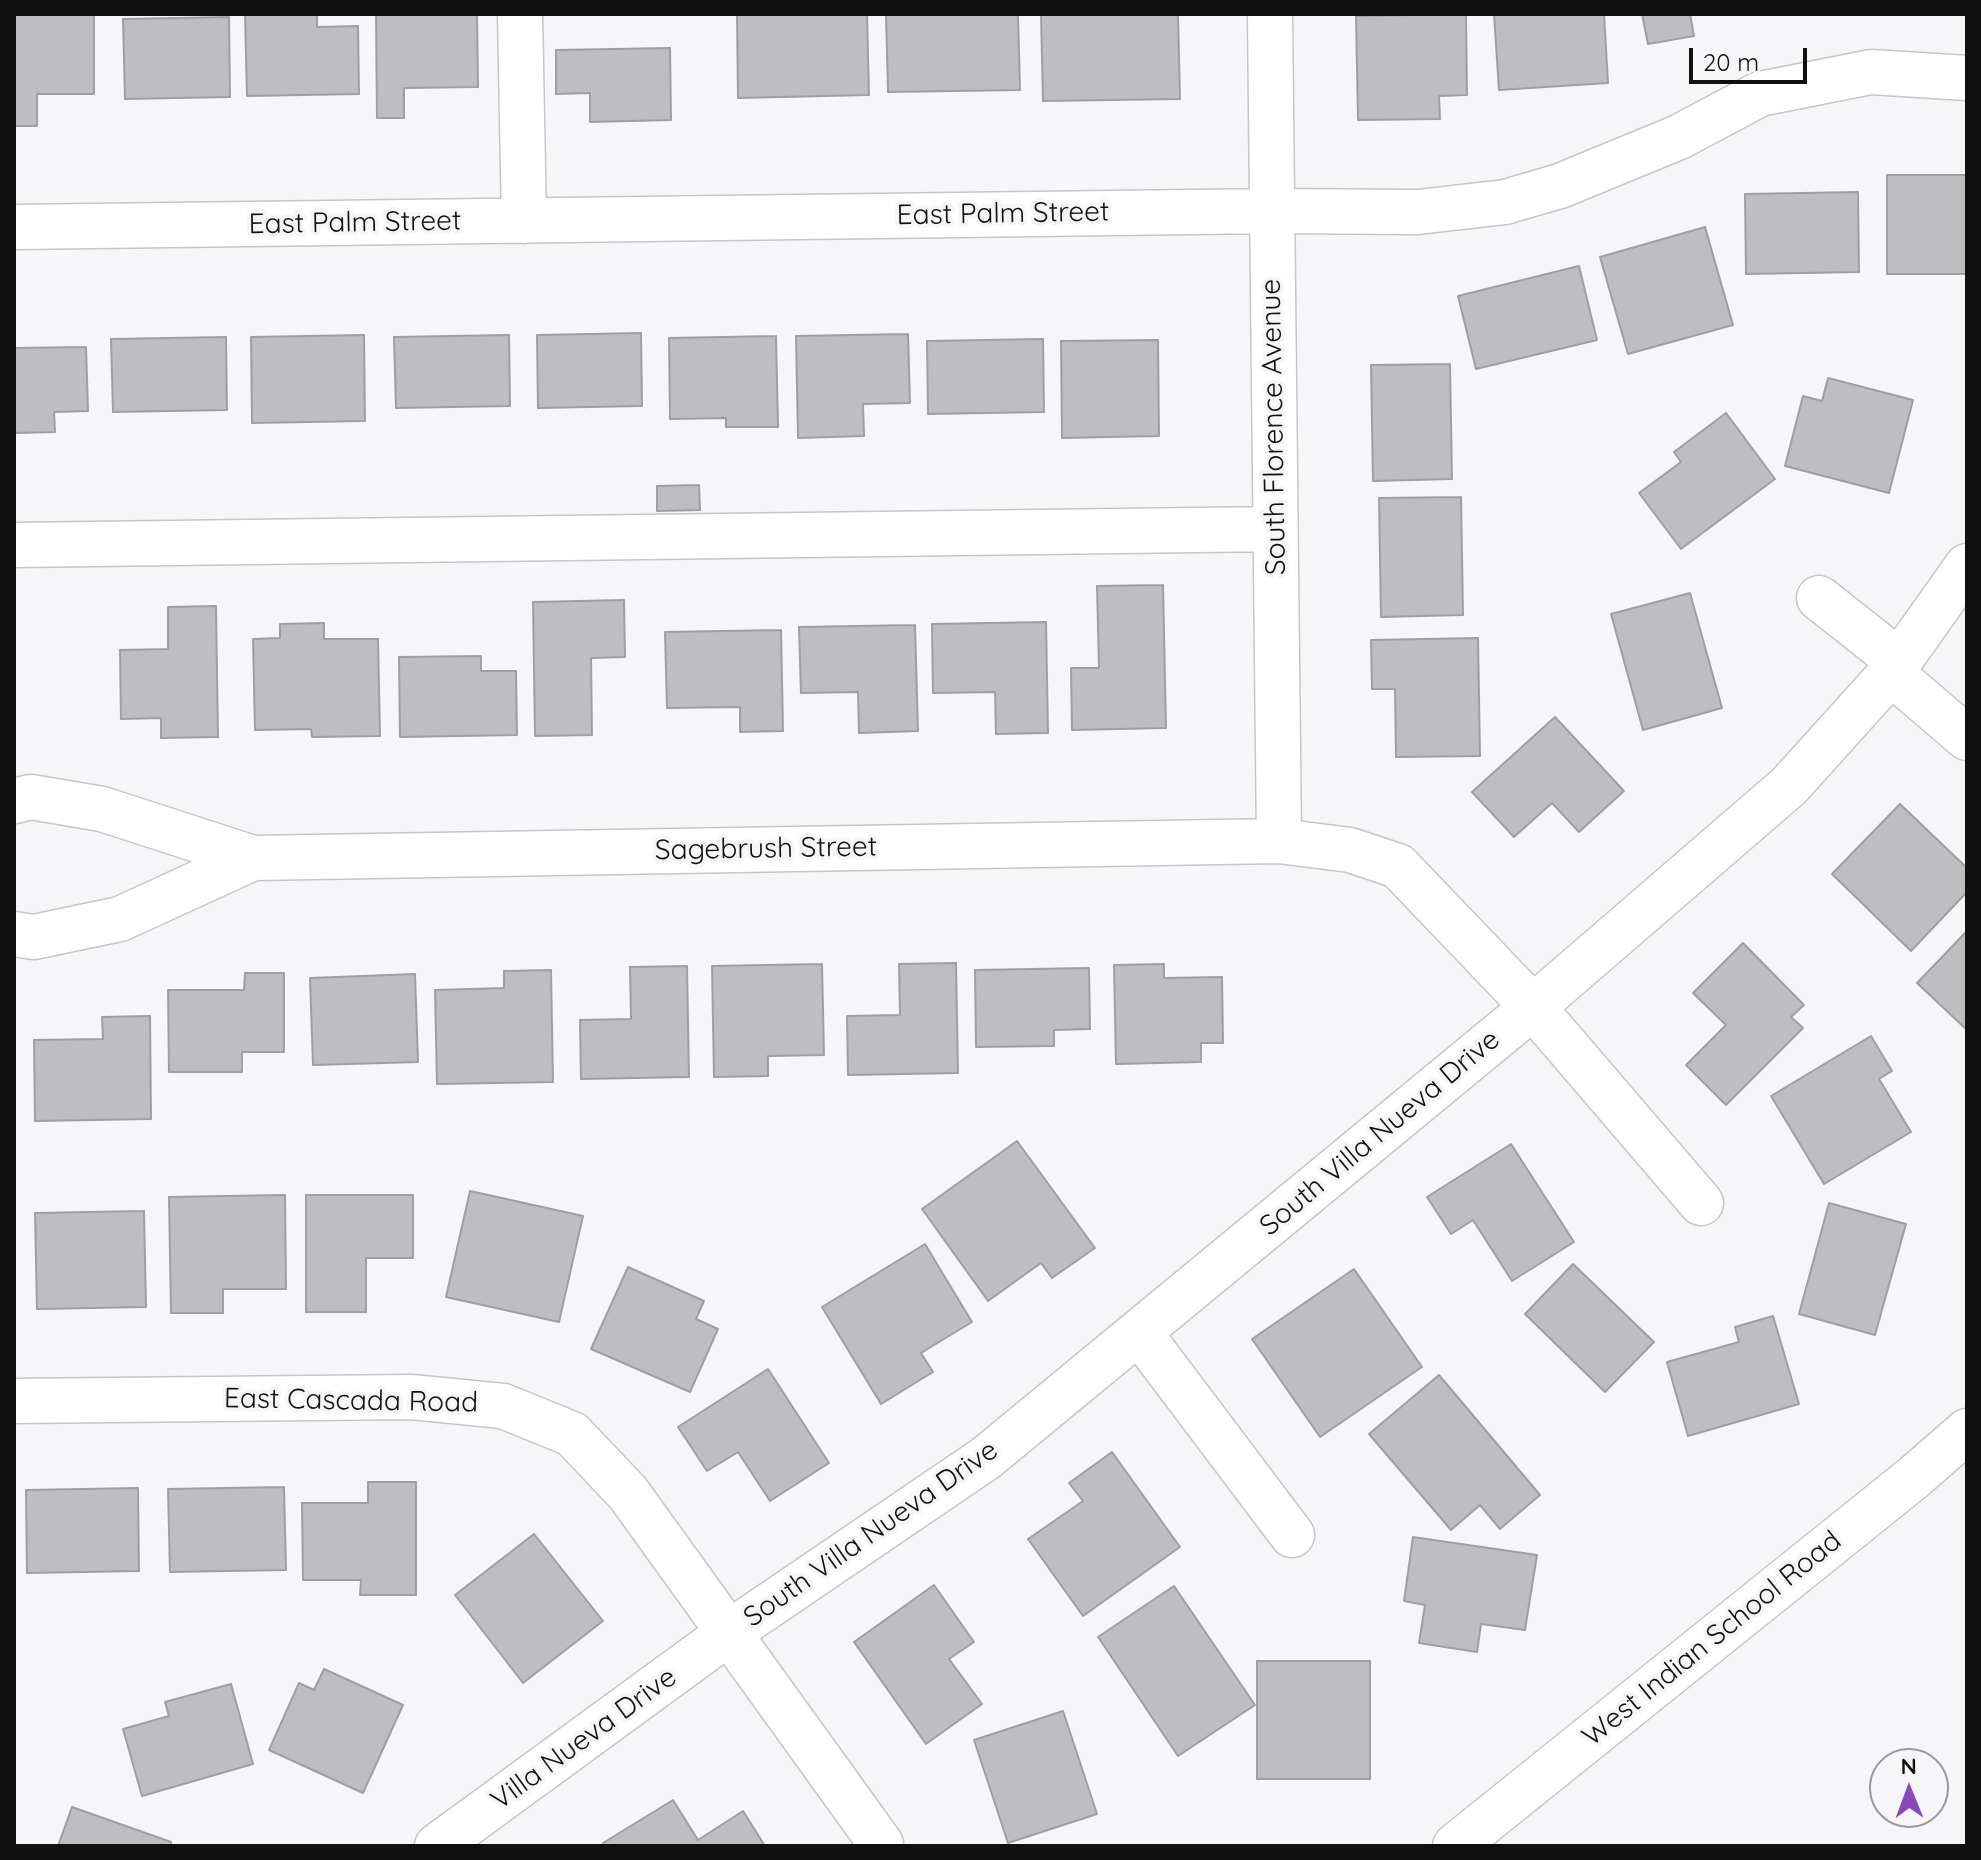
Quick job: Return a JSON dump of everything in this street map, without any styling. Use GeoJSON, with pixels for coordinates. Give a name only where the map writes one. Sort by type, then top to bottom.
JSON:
{"type":"FeatureCollection","features":[{"type":"Feature","properties":{"kind":"street"},"geometry":{"type":"LineString","coordinates":[[520,14],[524,221]]}},
{"type":"Feature","properties":{"kind":"street","name":"South Florence Avenue"},"geometry":{"type":"LineString","coordinates":[[1270,14],[1279,841]]}},
{"type":"Feature","properties":{"kind":"street","name":"East Palm Street"},"geometry":{"type":"LineString","coordinates":[[14,227],[1271,211],[1418,212],[1505,202],[1560,186],[1666,143],[1760,94],[1871,72],[1967,78]]}},
{"type":"Feature","properties":{"kind":"street"},"geometry":{"type":"LineString","coordinates":[[14,545],[1275,529]]}},
{"type":"Feature","properties":{"kind":"street","name":"South Villa Nueva Drive"},"geometry":{"type":"LineString","coordinates":[[730,1632],[986,1458],[1533,1007],[1789,786],[1895,667],[1967,566]]}},
{"type":"Feature","properties":{"kind":"street"},"geometry":{"type":"LineString","coordinates":[[1819,598],[1967,738]]}},
{"type":"Feature","properties":{"kind":"street","name":"Sagebrush Street"},"geometry":{"type":"LineString","coordinates":[[14,801],[31,797],[102,809],[253,858],[1279,841],[1350,850],[1398,866],[1533,1007],[1701,1203]]}},
{"type":"Feature","properties":{"kind":"street","name":"Sagebrush Street"},"geometry":{"type":"LineString","coordinates":[[14,934],[34,937],[120,919],[253,858]]}},
{"type":"Feature","properties":{"kind":"street"},"geometry":{"type":"LineString","coordinates":[[1139,1332],[1292,1535]]}},
{"type":"Feature","properties":{"kind":"street","name":"East Cascada Road"},"geometry":{"type":"LineString","coordinates":[[14,1401],[411,1397],[503,1406],[572,1434],[628,1493],[881,1844]]}},
{"type":"Feature","properties":{"kind":"street","name":"West Indian School Road"},"geometry":{"type":"LineString","coordinates":[[1455,1846],[1913,1478],[1967,1431]]}},
{"type":"Feature","properties":{"kind":"street","name":"Villa Nueva Drive"},"geometry":{"type":"LineString","coordinates":[[437,1846],[730,1632]]}},
{"type":"Feature","properties":{"kind":"building"},"geometry":{"type":"Polygon","coordinates":[[[14,14],[94,14],[94,94],[37,94],[37,126],[14,126],[14,14]]]}},
{"type":"Feature","properties":{"kind":"building"},"geometry":{"type":"Polygon","coordinates":[[[245,14],[317,14],[317,27],[358,26],[359,94],[247,96],[245,14]]]}},
{"type":"Feature","properties":{"kind":"building"},"geometry":{"type":"Polygon","coordinates":[[[376,14],[477,14],[478,87],[404,88],[404,118],[377,118],[376,14]]]}},
{"type":"Feature","properties":{"kind":"building"},"geometry":{"type":"Polygon","coordinates":[[[737,14],[867,14],[869,95],[738,98],[737,14]]]}},
{"type":"Feature","properties":{"kind":"building"},"geometry":{"type":"Polygon","coordinates":[[[886,14],[1018,14],[1020,90],[888,92],[886,14]]]}},
{"type":"Feature","properties":{"kind":"building"},"geometry":{"type":"Polygon","coordinates":[[[1041,14],[1178,14],[1180,99],[1043,101],[1041,14]]]}},
{"type":"Feature","properties":{"kind":"building"},"geometry":{"type":"Polygon","coordinates":[[[1466,14],[1467,95],[1439,96],[1440,119],[1358,120],[1356,16],[1466,14]]]}},
{"type":"Feature","properties":{"kind":"building"},"geometry":{"type":"Polygon","coordinates":[[[1494,14],[1604,14],[1608,83],[1499,90],[1494,14]]]}},
{"type":"Feature","properties":{"kind":"building"},"geometry":{"type":"Polygon","coordinates":[[[1642,14],[1690,14],[1694,36],[1648,44],[1642,14]]]}},
{"type":"Feature","properties":{"kind":"building"},"geometry":{"type":"Polygon","coordinates":[[[229,17],[230,97],[125,99],[123,19],[229,17]]]}},
{"type":"Feature","properties":{"kind":"building"},"geometry":{"type":"Polygon","coordinates":[[[670,48],[671,120],[590,122],[590,93],[556,94],[556,50],[670,48]]]}},
{"type":"Feature","properties":{"kind":"building"},"geometry":{"type":"Polygon","coordinates":[[[1887,175],[1967,175],[1967,274],[1887,274],[1887,175]]]}},
{"type":"Feature","properties":{"kind":"building"},"geometry":{"type":"Polygon","coordinates":[[[1858,192],[1859,272],[1746,274],[1745,194],[1858,192]]]}},
{"type":"Feature","properties":{"kind":"building"},"geometry":{"type":"Polygon","coordinates":[[[1705,227],[1733,325],[1628,354],[1600,257],[1705,227]]]}},
{"type":"Feature","properties":{"kind":"building"},"geometry":{"type":"Polygon","coordinates":[[[1579,266],[1597,340],[1476,369],[1458,296],[1579,266]]]}},
{"type":"Feature","properties":{"kind":"building"},"geometry":{"type":"Polygon","coordinates":[[[641,333],[642,406],[538,408],[537,335],[641,333]]]}},
{"type":"Feature","properties":{"kind":"building"},"geometry":{"type":"Polygon","coordinates":[[[908,334],[910,403],[863,404],[864,436],[798,438],[796,336],[908,334]]]}},
{"type":"Feature","properties":{"kind":"building"},"geometry":{"type":"Polygon","coordinates":[[[364,335],[365,421],[252,423],[251,337],[364,335]]]}},
{"type":"Feature","properties":{"kind":"building"},"geometry":{"type":"Polygon","coordinates":[[[509,335],[510,406],[396,408],[394,337],[509,335]]]}},
{"type":"Feature","properties":{"kind":"building"},"geometry":{"type":"Polygon","coordinates":[[[776,336],[778,427],[726,427],[726,418],[670,419],[669,338],[776,336]]]}},
{"type":"Feature","properties":{"kind":"building"},"geometry":{"type":"Polygon","coordinates":[[[226,337],[227,410],[113,412],[111,339],[226,337]]]}},
{"type":"Feature","properties":{"kind":"building"},"geometry":{"type":"Polygon","coordinates":[[[1043,339],[1044,412],[928,414],[927,341],[1043,339]]]}},
{"type":"Feature","properties":{"kind":"building"},"geometry":{"type":"Polygon","coordinates":[[[1158,340],[1159,436],[1062,438],[1061,341],[1158,340]]]}},
{"type":"Feature","properties":{"kind":"building"},"geometry":{"type":"Polygon","coordinates":[[[86,347],[88,411],[54,412],[55,432],[14,433],[14,348],[86,347]]]}},
{"type":"Feature","properties":{"kind":"building"},"geometry":{"type":"Polygon","coordinates":[[[1450,364],[1452,479],[1373,481],[1371,365],[1450,364]]]}},
{"type":"Feature","properties":{"kind":"building"},"geometry":{"type":"Polygon","coordinates":[[[1828,378],[1913,400],[1889,493],[1785,466],[1803,396],[1822,401],[1828,378]]]}},
{"type":"Feature","properties":{"kind":"building"},"geometry":{"type":"Polygon","coordinates":[[[1726,413],[1775,479],[1681,549],[1639,493],[1681,462],[1674,452],[1726,413]]]}},
{"type":"Feature","properties":{"kind":"building"},"geometry":{"type":"Polygon","coordinates":[[[699,485],[700,510],[657,511],[657,486],[699,485]]]}},
{"type":"Feature","properties":{"kind":"building"},"geometry":{"type":"Polygon","coordinates":[[[1461,497],[1463,615],[1381,617],[1379,498],[1461,497]]]}},
{"type":"Feature","properties":{"kind":"building"},"geometry":{"type":"Polygon","coordinates":[[[1163,585],[1166,728],[1072,730],[1071,668],[1099,668],[1097,586],[1163,585]]]}},
{"type":"Feature","properties":{"kind":"building"},"geometry":{"type":"Polygon","coordinates":[[[1690,593],[1722,708],[1643,730],[1611,614],[1690,593]]]}},
{"type":"Feature","properties":{"kind":"building"},"geometry":{"type":"Polygon","coordinates":[[[624,600],[625,657],[591,658],[592,735],[535,736],[533,602],[624,600]]]}},
{"type":"Feature","properties":{"kind":"building"},"geometry":{"type":"Polygon","coordinates":[[[216,606],[218,737],[161,738],[161,718],[121,719],[120,650],[168,649],[168,607],[216,606]]]}},
{"type":"Feature","properties":{"kind":"building"},"geometry":{"type":"Polygon","coordinates":[[[1046,622],[1048,733],[996,734],[995,692],[933,693],[932,624],[1046,622]]]}},
{"type":"Feature","properties":{"kind":"building"},"geometry":{"type":"Polygon","coordinates":[[[324,623],[324,639],[378,639],[380,736],[312,737],[311,729],[255,730],[253,639],[280,638],[280,624],[324,623]]]}},
{"type":"Feature","properties":{"kind":"building"},"geometry":{"type":"Polygon","coordinates":[[[915,625],[918,731],[859,733],[858,692],[801,693],[799,627],[915,625]]]}},
{"type":"Feature","properties":{"kind":"building"},"geometry":{"type":"Polygon","coordinates":[[[781,630],[783,731],[740,732],[740,707],[667,708],[665,632],[781,630]]]}},
{"type":"Feature","properties":{"kind":"building"},"geometry":{"type":"Polygon","coordinates":[[[1478,638],[1480,756],[1396,757],[1395,689],[1372,689],[1371,640],[1478,638]]]}},
{"type":"Feature","properties":{"kind":"building"},"geometry":{"type":"Polygon","coordinates":[[[481,656],[481,671],[516,671],[517,735],[400,737],[399,657],[481,656]]]}},
{"type":"Feature","properties":{"kind":"building"},"geometry":{"type":"Polygon","coordinates":[[[1555,717],[1624,791],[1579,832],[1552,803],[1514,837],[1472,792],[1555,717]]]}},
{"type":"Feature","properties":{"kind":"building"},"geometry":{"type":"Polygon","coordinates":[[[1900,804],[1967,868],[1967,892],[1911,951],[1832,874],[1900,804]]]}},
{"type":"Feature","properties":{"kind":"building"},"geometry":{"type":"Polygon","coordinates":[[[1967,931],[1967,1030],[1917,983],[1967,931]]]}},
{"type":"Feature","properties":{"kind":"building"},"geometry":{"type":"Polygon","coordinates":[[[1743,943],[1804,1005],[1791,1017],[1803,1028],[1726,1105],[1686,1065],[1726,1025],[1693,993],[1743,943]]]}},
{"type":"Feature","properties":{"kind":"building"},"geometry":{"type":"Polygon","coordinates":[[[956,963],[958,1073],[848,1075],[847,1016],[900,1015],[899,964],[956,963]]]}},
{"type":"Feature","properties":{"kind":"building"},"geometry":{"type":"Polygon","coordinates":[[[822,964],[824,1055],[768,1056],[768,1076],[714,1077],[712,966],[822,964]]]}},
{"type":"Feature","properties":{"kind":"building"},"geometry":{"type":"Polygon","coordinates":[[[1164,964],[1164,978],[1222,977],[1223,1043],[1201,1043],[1201,1062],[1116,1064],[1114,965],[1164,964]]]}},
{"type":"Feature","properties":{"kind":"building"},"geometry":{"type":"Polygon","coordinates":[[[687,966],[689,1077],[581,1079],[580,1020],[631,1019],[630,967],[687,966]]]}},
{"type":"Feature","properties":{"kind":"building"},"geometry":{"type":"Polygon","coordinates":[[[1089,968],[1090,1029],[1054,1030],[1054,1046],[976,1047],[975,970],[1089,968]]]}},
{"type":"Feature","properties":{"kind":"building"},"geometry":{"type":"Polygon","coordinates":[[[551,970],[553,1082],[437,1084],[435,990],[504,988],[504,971],[551,970]]]}},
{"type":"Feature","properties":{"kind":"building"},"geometry":{"type":"Polygon","coordinates":[[[245,973],[284,973],[284,1052],[242,1052],[242,1072],[169,1072],[168,990],[244,990],[245,973]]]}},
{"type":"Feature","properties":{"kind":"building"},"geometry":{"type":"Polygon","coordinates":[[[415,974],[418,1062],[313,1065],[310,978],[415,974]]]}},
{"type":"Feature","properties":{"kind":"building"},"geometry":{"type":"Polygon","coordinates":[[[150,1016],[151,1119],[35,1121],[34,1040],[103,1039],[102,1017],[150,1016]]]}},
{"type":"Feature","properties":{"kind":"building"},"geometry":{"type":"Polygon","coordinates":[[[1871,1036],[1892,1071],[1879,1079],[1911,1132],[1824,1184],[1771,1096],[1871,1036]]]}},
{"type":"Feature","properties":{"kind":"building"},"geometry":{"type":"Polygon","coordinates":[[[1017,1141],[1095,1248],[1052,1278],[1041,1263],[988,1301],[922,1209],[1017,1141]]]}},
{"type":"Feature","properties":{"kind":"building"},"geometry":{"type":"Polygon","coordinates":[[[1511,1144],[1574,1242],[1512,1281],[1473,1220],[1451,1234],[1427,1197],[1511,1144]]]}},
{"type":"Feature","properties":{"kind":"building"},"geometry":{"type":"Polygon","coordinates":[[[470,1191],[583,1216],[559,1322],[446,1297],[470,1191]]]}},
{"type":"Feature","properties":{"kind":"building"},"geometry":{"type":"Polygon","coordinates":[[[285,1195],[286,1289],[223,1289],[223,1313],[171,1313],[169,1197],[285,1195]]]}},
{"type":"Feature","properties":{"kind":"building"},"geometry":{"type":"Polygon","coordinates":[[[306,1195],[413,1195],[413,1258],[366,1258],[366,1312],[306,1312],[306,1195]]]}},
{"type":"Feature","properties":{"kind":"building"},"geometry":{"type":"Polygon","coordinates":[[[1829,1203],[1906,1224],[1875,1335],[1799,1314],[1829,1203]]]}},
{"type":"Feature","properties":{"kind":"building"},"geometry":{"type":"Polygon","coordinates":[[[144,1211],[146,1307],[37,1309],[35,1213],[144,1211]]]}},
{"type":"Feature","properties":{"kind":"building"},"geometry":{"type":"Polygon","coordinates":[[[925,1244],[972,1322],[921,1353],[933,1372],[881,1404],[822,1307],[925,1244]]]}},
{"type":"Feature","properties":{"kind":"building"},"geometry":{"type":"Polygon","coordinates":[[[1573,1264],[1654,1342],[1605,1392],[1525,1314],[1573,1264]]]}},
{"type":"Feature","properties":{"kind":"building"},"geometry":{"type":"Polygon","coordinates":[[[628,1267],[704,1301],[696,1319],[718,1329],[690,1392],[591,1349],[628,1267]]]}},
{"type":"Feature","properties":{"kind":"building"},"geometry":{"type":"Polygon","coordinates":[[[1354,1269],[1422,1367],[1320,1437],[1252,1339],[1354,1269]]]}},
{"type":"Feature","properties":{"kind":"building"},"geometry":{"type":"Polygon","coordinates":[[[1773,1316],[1799,1404],[1688,1436],[1667,1362],[1739,1342],[1735,1327],[1773,1316]]]}},
{"type":"Feature","properties":{"kind":"building"},"geometry":{"type":"Polygon","coordinates":[[[768,1369],[829,1463],[770,1501],[738,1452],[707,1471],[678,1427],[768,1369]]]}},
{"type":"Feature","properties":{"kind":"building"},"geometry":{"type":"Polygon","coordinates":[[[1439,1375],[1540,1495],[1500,1529],[1480,1505],[1451,1530],[1369,1434],[1439,1375]]]}},
{"type":"Feature","properties":{"kind":"building"},"geometry":{"type":"Polygon","coordinates":[[[1112,1452],[1180,1547],[1083,1616],[1028,1539],[1083,1501],[1069,1483],[1112,1452]]]}},
{"type":"Feature","properties":{"kind":"building"},"geometry":{"type":"Polygon","coordinates":[[[368,1482],[416,1482],[416,1595],[360,1595],[361,1580],[303,1580],[302,1503],[368,1503],[368,1482]]]}},
{"type":"Feature","properties":{"kind":"building"},"geometry":{"type":"Polygon","coordinates":[[[284,1487],[286,1570],[170,1572],[168,1489],[284,1487]]]}},
{"type":"Feature","properties":{"kind":"building"},"geometry":{"type":"Polygon","coordinates":[[[138,1488],[139,1571],[27,1573],[26,1490],[138,1488]]]}},
{"type":"Feature","properties":{"kind":"building"},"geometry":{"type":"Polygon","coordinates":[[[534,1534],[603,1621],[523,1683],[455,1595],[534,1534]]]}},
{"type":"Feature","properties":{"kind":"building"},"geometry":{"type":"Polygon","coordinates":[[[1413,1537],[1537,1555],[1525,1630],[1481,1624],[1477,1652],[1419,1643],[1425,1605],[1404,1601],[1413,1537]]]}},
{"type":"Feature","properties":{"kind":"building"},"geometry":{"type":"Polygon","coordinates":[[[934,1585],[974,1642],[949,1659],[982,1704],[926,1744],[854,1642],[934,1585]]]}},
{"type":"Feature","properties":{"kind":"building"},"geometry":{"type":"Polygon","coordinates":[[[1174,1586],[1255,1705],[1178,1756],[1098,1637],[1174,1586]]]}},
{"type":"Feature","properties":{"kind":"building"},"geometry":{"type":"Polygon","coordinates":[[[1257,1661],[1370,1661],[1370,1779],[1257,1779],[1257,1661]]]}},
{"type":"Feature","properties":{"kind":"building"},"geometry":{"type":"Polygon","coordinates":[[[324,1669],[403,1705],[363,1793],[269,1750],[299,1683],[314,1690],[324,1669]]]}},
{"type":"Feature","properties":{"kind":"building"},"geometry":{"type":"Polygon","coordinates":[[[231,1684],[253,1764],[142,1796],[123,1729],[169,1716],[165,1702],[231,1684]]]}},
{"type":"Feature","properties":{"kind":"building"},"geometry":{"type":"Polygon","coordinates":[[[1063,1711],[1097,1814],[1008,1843],[974,1740],[1063,1711]]]}},
{"type":"Feature","properties":{"kind":"building"},"geometry":{"type":"Polygon","coordinates":[[[673,1800],[698,1840],[743,1811],[765,1846],[605,1846],[603,1843],[673,1800]]]}},
{"type":"Feature","properties":{"kind":"building"},"geometry":{"type":"Polygon","coordinates":[[[72,1807],[171,1842],[170,1846],[58,1846],[72,1807]]]}}]}
